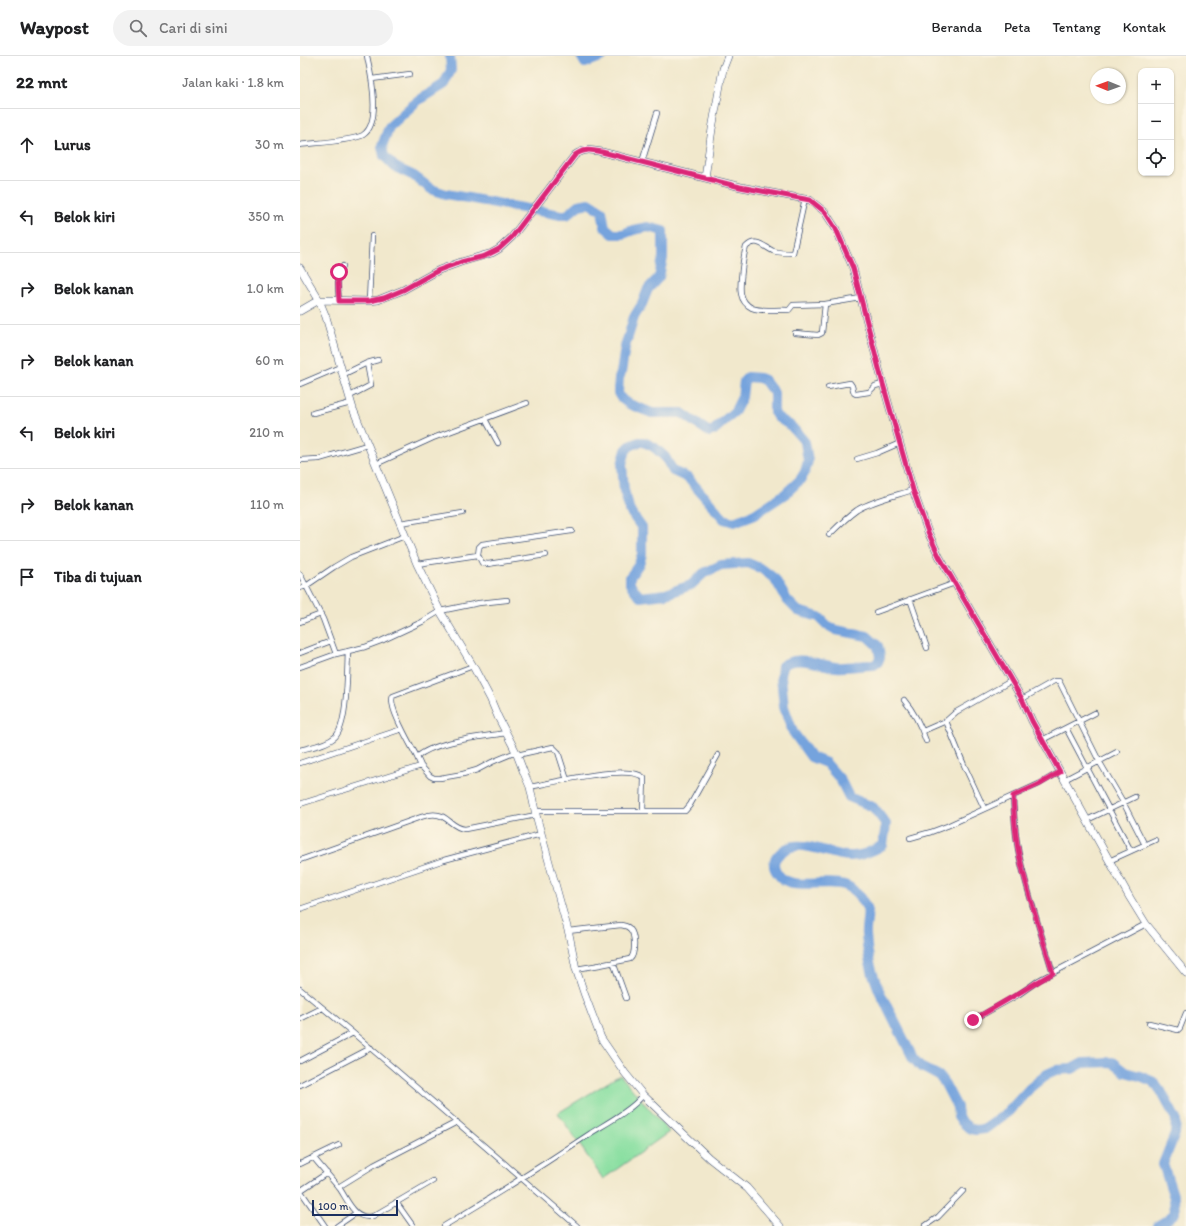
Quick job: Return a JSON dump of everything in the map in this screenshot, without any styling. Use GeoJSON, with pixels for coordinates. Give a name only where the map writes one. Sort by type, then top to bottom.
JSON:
{"type":"FeatureCollection","features":[{"type":"Feature","properties":{"kind":"street"},"geometry":{"type":"LineString","coordinates":[[300,145],[354,138],[363,135],[368,131],[372,124],[374,111],[372,79],[367,56]]}},
{"type":"Feature","properties":{"kind":"street"},"geometry":{"type":"LineString","coordinates":[[705,178],[713,121],[723,69],[728,56]]}},
{"type":"Feature","properties":{"kind":"street"},"geometry":{"type":"LineString","coordinates":[[372,79],[410,74]]}},
{"type":"Feature","properties":{"kind":"street"},"geometry":{"type":"LineString","coordinates":[[642,162],[657,113]]}},
{"type":"Feature","properties":{"kind":"street"},"geometry":{"type":"LineString","coordinates":[[300,311],[319,300],[378,300],[392,295],[439,270],[492,253],[499,249],[512,237],[575,155],[584,150],[602,152],[740,187],[805,198],[813,201],[825,212],[836,229],[853,268],[883,384],[913,490],[928,532],[939,556],[1022,699],[1042,740],[1130,898],[1146,924],[1186,973]]}},
{"type":"Feature","properties":{"kind":"street"},"geometry":{"type":"LineString","coordinates":[[805,198],[794,252],[775,251],[757,242],[749,244],[745,249],[740,292],[744,301],[752,308],[789,310],[793,306],[825,304],[861,298]]}},
{"type":"Feature","properties":{"kind":"street"},"geometry":{"type":"LineString","coordinates":[[369,301],[372,236]]}},
{"type":"Feature","properties":{"kind":"street"},"geometry":{"type":"LineString","coordinates":[[339,301],[338,276],[343,266]]}},
{"type":"Feature","properties":{"kind":"street"},"geometry":{"type":"LineString","coordinates":[[300,268],[319,300],[326,317],[350,399],[367,445],[417,564],[440,611],[473,666],[490,698],[530,788],[535,813],[568,931],[576,968],[601,1038],[625,1073],[643,1095],[709,1158],[747,1188],[780,1226]]}},
{"type":"Feature","properties":{"kind":"street"},"geometry":{"type":"LineString","coordinates":[[795,333],[821,334],[825,304]]}},
{"type":"Feature","properties":{"kind":"street"},"geometry":{"type":"LineString","coordinates":[[342,375],[367,363],[378,360]]}},
{"type":"Feature","properties":{"kind":"street"},"geometry":{"type":"LineString","coordinates":[[313,413],[350,399],[371,385],[367,363]]}},
{"type":"Feature","properties":{"kind":"street"},"geometry":{"type":"LineString","coordinates":[[300,384],[340,367]]}},
{"type":"Feature","properties":{"kind":"street"},"geometry":{"type":"LineString","coordinates":[[828,387],[850,383],[852,384],[854,393],[856,394],[869,392],[875,386],[883,384]]}},
{"type":"Feature","properties":{"kind":"street"},"geometry":{"type":"LineString","coordinates":[[376,464],[433,438],[527,404]]}},
{"type":"Feature","properties":{"kind":"street"},"geometry":{"type":"LineString","coordinates":[[485,419],[498,444]]}},
{"type":"Feature","properties":{"kind":"street"},"geometry":{"type":"LineString","coordinates":[[857,459],[900,444]]}},
{"type":"Feature","properties":{"kind":"street"},"geometry":{"type":"LineString","coordinates":[[300,460],[320,459],[367,445]]}},
{"type":"Feature","properties":{"kind":"street"},"geometry":{"type":"LineString","coordinates":[[829,534],[857,510],[880,500],[913,490]]}},
{"type":"Feature","properties":{"kind":"street"},"geometry":{"type":"LineString","coordinates":[[400,523],[463,513]]}},
{"type":"Feature","properties":{"kind":"street"},"geometry":{"type":"LineString","coordinates":[[546,555],[482,564],[478,555],[479,547],[482,544],[572,531]]}},
{"type":"Feature","properties":{"kind":"street"},"geometry":{"type":"LineString","coordinates":[[300,588],[306,586],[352,557],[405,536]]}},
{"type":"Feature","properties":{"kind":"street"},"geometry":{"type":"LineString","coordinates":[[417,564],[478,555]]}},
{"type":"Feature","properties":{"kind":"street"},"geometry":{"type":"LineString","coordinates":[[300,574],[321,614],[336,654]]}},
{"type":"Feature","properties":{"kind":"street"},"geometry":{"type":"LineString","coordinates":[[876,612],[955,583]]}},
{"type":"Feature","properties":{"kind":"street"},"geometry":{"type":"LineString","coordinates":[[910,599],[927,648]]}},
{"type":"Feature","properties":{"kind":"street"},"geometry":{"type":"LineString","coordinates":[[300,666],[336,654],[365,647],[422,622],[440,611],[479,603],[507,600]]}},
{"type":"Feature","properties":{"kind":"street"},"geometry":{"type":"LineString","coordinates":[[300,622],[321,614]]}},
{"type":"Feature","properties":{"kind":"street"},"geometry":{"type":"LineString","coordinates":[[300,653],[331,641]]}},
{"type":"Feature","properties":{"kind":"street"},"geometry":{"type":"LineString","coordinates":[[300,750],[328,741],[335,737],[338,733],[343,720],[348,651]]}},
{"type":"Feature","properties":{"kind":"street"},"geometry":{"type":"LineString","coordinates":[[473,666],[393,696],[391,700],[392,706],[421,766],[430,776],[440,778],[477,770],[492,762],[516,754],[553,747],[558,752],[567,780]]}},
{"type":"Feature","properties":{"kind":"street"},"geometry":{"type":"LineString","coordinates":[[923,731],[946,721],[956,712],[1011,681]]}},
{"type":"Feature","properties":{"kind":"street"},"geometry":{"type":"LineString","coordinates":[[1022,699],[1054,681],[1059,681],[1099,761],[1123,802],[1145,845]]}},
{"type":"Feature","properties":{"kind":"street"},"geometry":{"type":"LineString","coordinates":[[904,700],[912,710],[923,731],[926,741]]}},
{"type":"Feature","properties":{"kind":"street"},"geometry":{"type":"LineString","coordinates":[[1042,740],[1095,713]]}},
{"type":"Feature","properties":{"kind":"street"},"geometry":{"type":"LineString","coordinates":[[946,721],[984,808]]}},
{"type":"Feature","properties":{"kind":"street"},"geometry":{"type":"LineString","coordinates":[[1066,728],[1131,851]]}},
{"type":"Feature","properties":{"kind":"street"},"geometry":{"type":"LineString","coordinates":[[300,763],[402,729]]}},
{"type":"Feature","properties":{"kind":"street"},"geometry":{"type":"LineString","coordinates":[[417,757],[422,752],[446,744],[506,733]]}},
{"type":"Feature","properties":{"kind":"street"},"geometry":{"type":"LineString","coordinates":[[1064,780],[1117,752]]}},
{"type":"Feature","properties":{"kind":"street"},"geometry":{"type":"LineString","coordinates":[[300,860],[422,816],[437,815],[443,817],[453,825],[465,829],[535,813],[682,811],[688,809],[718,755]]}},
{"type":"Feature","properties":{"kind":"street"},"geometry":{"type":"LineString","coordinates":[[300,804],[421,766]]}},
{"type":"Feature","properties":{"kind":"street"},"geometry":{"type":"LineString","coordinates":[[530,788],[603,773],[617,772],[640,775],[644,778],[643,811]]}},
{"type":"Feature","properties":{"kind":"street"},"geometry":{"type":"LineString","coordinates":[[910,838],[931,832],[1013,796],[1040,784],[1060,772]]}},
{"type":"Feature","properties":{"kind":"street"},"geometry":{"type":"LineString","coordinates":[[1013,796],[1015,828],[1027,889],[1053,973]]}},
{"type":"Feature","properties":{"kind":"street"},"geometry":{"type":"LineString","coordinates":[[1087,820],[1135,797]]}},
{"type":"Feature","properties":{"kind":"street"},"geometry":{"type":"LineString","coordinates":[[300,908],[444,860],[541,834]]}},
{"type":"Feature","properties":{"kind":"street"},"geometry":{"type":"LineString","coordinates":[[1109,861],[1156,840]]}},
{"type":"Feature","properties":{"kind":"street"},"geometry":{"type":"LineString","coordinates":[[973,1020],[1053,973],[1146,924]]}},
{"type":"Feature","properties":{"kind":"street"},"geometry":{"type":"LineString","coordinates":[[568,931],[621,925],[626,926],[631,930],[633,936],[633,956],[630,959],[576,968]]}},
{"type":"Feature","properties":{"kind":"street"},"geometry":{"type":"LineString","coordinates":[[613,962],[626,998]]}},
{"type":"Feature","properties":{"kind":"street"},"geometry":{"type":"LineString","coordinates":[[300,989],[458,1122],[577,1226]]}},
{"type":"Feature","properties":{"kind":"street"},"geometry":{"type":"LineString","coordinates":[[300,1019],[322,1008]]}},
{"type":"Feature","properties":{"kind":"street"},"geometry":{"type":"LineString","coordinates":[[1149,1024],[1178,1030],[1186,1013]]}},
{"type":"Feature","properties":{"kind":"street"},"geometry":{"type":"LineString","coordinates":[[300,1061],[353,1033]]}},
{"type":"Feature","properties":{"kind":"street"},"geometry":{"type":"LineString","coordinates":[[300,1085],[371,1048]]}},
{"type":"Feature","properties":{"kind":"street"},"geometry":{"type":"LineString","coordinates":[[444,1226],[522,1178],[619,1115],[639,1101],[643,1095]]}},
{"type":"Feature","properties":{"kind":"street"},"geometry":{"type":"LineString","coordinates":[[340,1189],[342,1184],[374,1165],[458,1122]]}},
{"type":"Feature","properties":{"kind":"street"},"geometry":{"type":"LineString","coordinates":[[300,1164],[339,1144]]}},
{"type":"Feature","properties":{"kind":"street"},"geometry":{"type":"LineString","coordinates":[[313,1157],[340,1189],[356,1213],[364,1217],[374,1216],[433,1181]]}},
{"type":"Feature","properties":{"kind":"street"},"geometry":{"type":"LineString","coordinates":[[324,1226],[300,1190],[327,1173]]}},
{"type":"Feature","properties":{"kind":"street"},"geometry":{"type":"LineString","coordinates":[[925,1226],[938,1217],[963,1191]]}},
{"type":"Feature","properties":{"kind":"street"},"geometry":{"type":"LineString","coordinates":[[396,1202],[412,1226]]}},
{"type":"Feature","properties":{"kind":"street"},"geometry":{"type":"LineString","coordinates":[[337,1226],[356,1213]]}},
{"type":"Feature","properties":{"kind":"green space"},"geometry":{"type":"Polygon","coordinates":[[[620,1075],[669,1132],[603,1179],[558,1113],[620,1075]]]}},
{"type":"Feature","properties":{"kind":"waterway"},"geometry":{"type":"LineString","coordinates":[[450,56],[451,70],[444,84],[417,101],[389,127],[382,146],[384,156],[395,167],[414,176],[431,189],[446,194],[561,215],[567,215],[579,205],[589,203],[602,211],[605,227],[613,234],[623,234],[648,227],[663,231],[663,258],[659,277],[648,289],[642,304],[634,317],[625,347],[619,378],[618,393],[621,398],[629,404],[652,413],[682,413],[709,432],[714,430],[735,411],[742,397],[744,381],[748,377],[759,378],[764,380],[774,393],[774,412],[777,417],[791,426],[805,442],[808,461],[805,472],[800,480],[785,494],[755,514],[734,522],[724,519],[688,478],[673,471],[665,457],[654,447],[644,442],[639,442],[630,446],[626,450],[622,464],[624,490],[630,511],[642,528],[642,554],[639,564],[630,577],[630,584],[640,597],[666,594],[691,585],[704,573],[721,565],[748,563],[762,569],[775,579],[787,600],[798,611],[819,617],[827,625],[836,630],[867,636],[878,646],[880,657],[878,662],[874,665],[836,667],[808,661],[794,661],[782,666],[781,676],[784,707],[793,732],[811,757],[826,763],[840,779],[849,797],[873,807],[886,824],[883,845],[858,856],[840,855],[810,847],[792,847],[783,850],[776,858],[774,864],[775,870],[784,880],[793,883],[838,884],[847,886],[856,892],[867,908],[867,948],[881,995],[913,1058],[920,1066],[939,1076],[957,1107],[958,1117],[969,1128],[975,1130],[985,1129],[1008,1112],[1030,1088],[1047,1074],[1056,1070],[1072,1069],[1083,1063],[1112,1062],[1125,1072],[1154,1082],[1161,1091],[1176,1119],[1175,1134],[1163,1164],[1174,1198],[1175,1213],[1157,1226]]}},
{"type":"Feature","properties":{"kind":"waterway"},"geometry":{"type":"LineString","coordinates":[[581,56],[585,63],[603,56]]}},
{"type":"Feature","properties":{"kind":"route"},"geometry":{"type":"LineString","coordinates":[[339,272],[339,301],[378,300],[403,290],[439,270],[492,253],[506,244],[575,155],[584,150],[602,152],[740,187],[810,200],[825,212],[836,229],[853,268],[883,384],[913,490],[928,532],[939,556],[992,650],[1022,699],[1032,721],[1060,772],[1040,784],[1013,796],[1015,828],[1027,889],[1053,973],[1039,980],[1018,995],[973,1020]]}}]}
